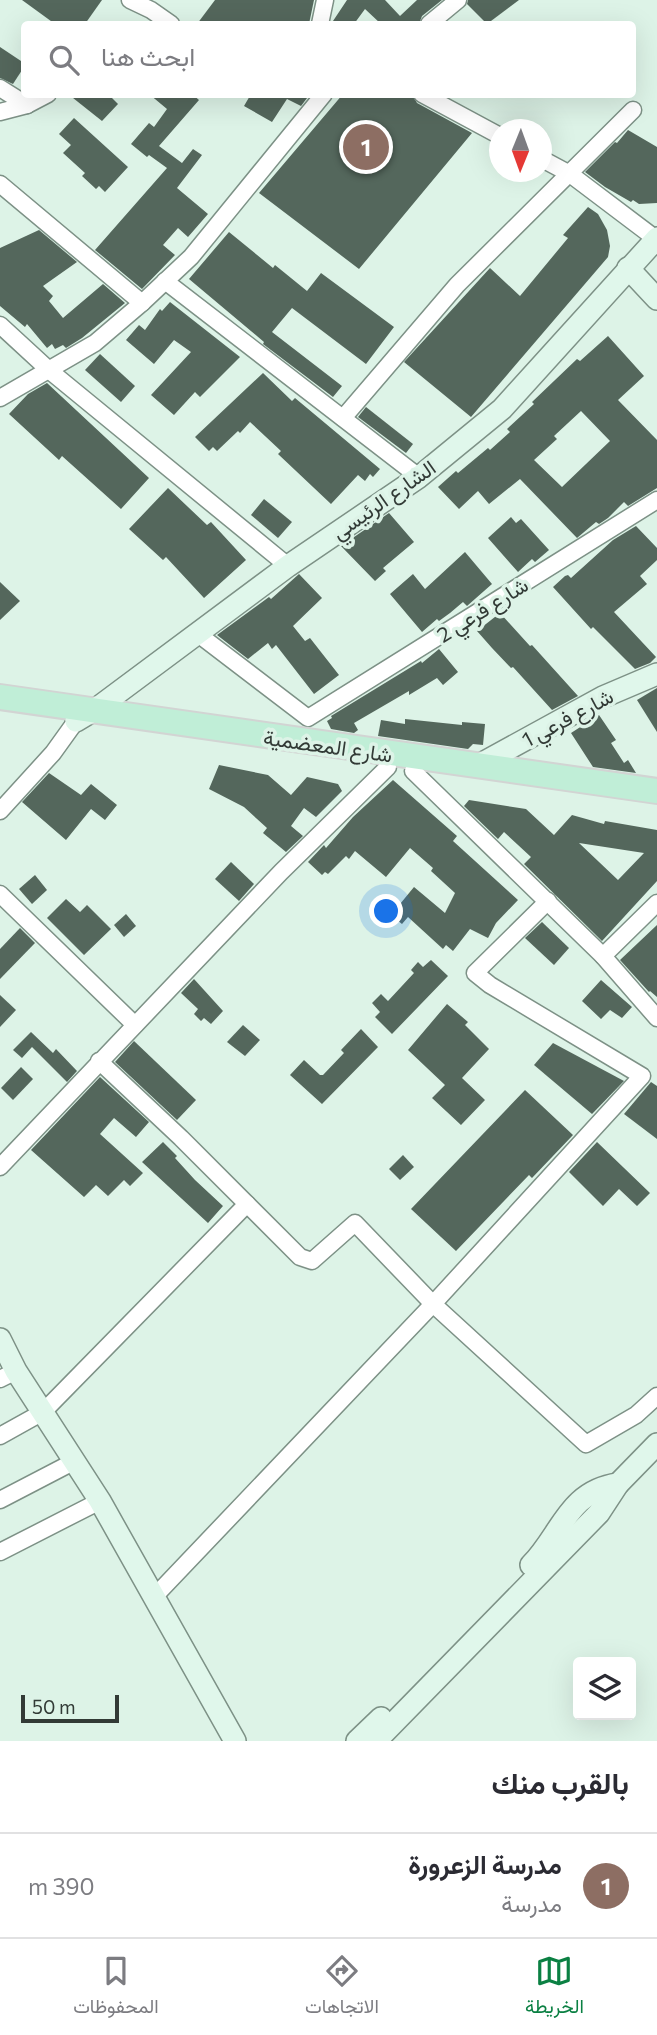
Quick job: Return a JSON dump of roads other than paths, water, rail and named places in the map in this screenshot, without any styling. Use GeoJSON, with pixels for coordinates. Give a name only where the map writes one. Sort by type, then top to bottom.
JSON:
{"type":"FeatureCollection","features":[{"type":"Feature","properties":{"kind":"main road","name":"الشارع الرئيسي"},"geometry":{"type":"LineString","coordinates":[[86,715],[288,566],[419,477],[502,409],[657,239]]}},
{"type":"Feature","properties":{"kind":"main road"},"geometry":{"type":"LineString","coordinates":[[628,268],[657,299]]}},
{"type":"Feature","properties":{"kind":"main road","name":"شارع فرعي 1"},"geometry":{"type":"LineString","coordinates":[[479,765],[603,697],[657,674]]}},
{"type":"Feature","properties":{"kind":"main road","name":"شارع المعضمية"},"geometry":{"type":"LineString","coordinates":[[0,697],[86,715],[388,767],[657,805]]}},
{"type":"Feature","properties":{"kind":"main road","name":"شارع المعضمية"},"geometry":{"type":"LineString","coordinates":[[0,713],[86,715],[479,765],[657,791]]}},
{"type":"Feature","properties":{"kind":"main road"},"geometry":{"type":"LineString","coordinates":[[0,1339],[8,1375],[43,1412],[100,1501],[234,1741]]}},
{"type":"Feature","properties":{"kind":"main road"},"geometry":{"type":"LineString","coordinates":[[376,1741],[599,1513],[618,1484],[657,1444]]}},
{"type":"Feature","properties":{"kind":"main road"},"geometry":{"type":"LineString","coordinates":[[357,1741],[538,1558],[560,1522],[585,1497],[606,1485],[618,1484]]}},
{"type":"Feature","properties":{"kind":"street"},"geometry":{"type":"LineString","coordinates":[[130,0],[156,5],[169,21]]}},
{"type":"Feature","properties":{"kind":"street"},"geometry":{"type":"LineString","coordinates":[[321,21],[325,0]]}},
{"type":"Feature","properties":{"kind":"street"},"geometry":{"type":"LineString","coordinates":[[433,21],[458,0]]}},
{"type":"Feature","properties":{"kind":"street"},"geometry":{"type":"LineString","coordinates":[[0,88],[27,105]]}},
{"type":"Feature","properties":{"kind":"street"},"geometry":{"type":"LineString","coordinates":[[0,112],[27,105],[40,98]]}},
{"type":"Feature","properties":{"kind":"street"},"geometry":{"type":"LineString","coordinates":[[0,398],[95,343],[142,303],[191,257],[321,98]]}},
{"type":"Feature","properties":{"kind":"street"},"geometry":{"type":"LineString","coordinates":[[429,98],[489,131]]}},
{"type":"Feature","properties":{"kind":"street"},"geometry":{"type":"LineString","coordinates":[[343,418],[457,285],[633,110]]}},
{"type":"Feature","properties":{"kind":"street"},"geometry":{"type":"LineString","coordinates":[[552,165],[570,174],[657,239]]}},
{"type":"Feature","properties":{"kind":"street"},"geometry":{"type":"LineString","coordinates":[[0,184],[142,303]]}},
{"type":"Feature","properties":{"kind":"street"},"geometry":{"type":"LineString","coordinates":[[165,281],[419,477]]}},
{"type":"Feature","properties":{"kind":"street"},"geometry":{"type":"LineString","coordinates":[[0,325],[50,371],[288,566]]}},
{"type":"Feature","properties":{"kind":"street","name":"شارع فرعي 2"},"geometry":{"type":"LineString","coordinates":[[198,634],[308,718],[657,500]]}},
{"type":"Feature","properties":{"kind":"street"},"geometry":{"type":"LineString","coordinates":[[0,811],[86,715]]}},
{"type":"Feature","properties":{"kind":"street"},"geometry":{"type":"LineString","coordinates":[[0,1167],[281,872],[388,767]]}},
{"type":"Feature","properties":{"kind":"street"},"geometry":{"type":"LineString","coordinates":[[413,771],[603,956],[657,1018]]}},
{"type":"Feature","properties":{"kind":"street"},"geometry":{"type":"LineString","coordinates":[[0,894],[135,1025]]}},
{"type":"Feature","properties":{"kind":"street"},"geometry":{"type":"LineString","coordinates":[[155,1596],[433,1304],[642,1076],[490,985],[475,973],[548,901]]}},
{"type":"Feature","properties":{"kind":"street"},"geometry":{"type":"LineString","coordinates":[[603,956],[657,903]]}},
{"type":"Feature","properties":{"kind":"street"},"geometry":{"type":"LineString","coordinates":[[99,1061],[300,1257],[312,1261],[355,1223],[433,1304],[586,1444],[636,1415],[657,1396]]}},
{"type":"Feature","properties":{"kind":"street"},"geometry":{"type":"LineString","coordinates":[[0,1436],[43,1412],[247,1204]]}},
{"type":"Feature","properties":{"kind":"street"},"geometry":{"type":"LineString","coordinates":[[0,1500],[75,1461]]}},
{"type":"Feature","properties":{"kind":"street"},"geometry":{"type":"LineString","coordinates":[[0,1552],[100,1501]]}},
{"type":"Feature","properties":{"kind":"place","name":"مدرسة الزعرورة"},"geometry":{"type":"Point","coordinates":[366,147]}}]}
